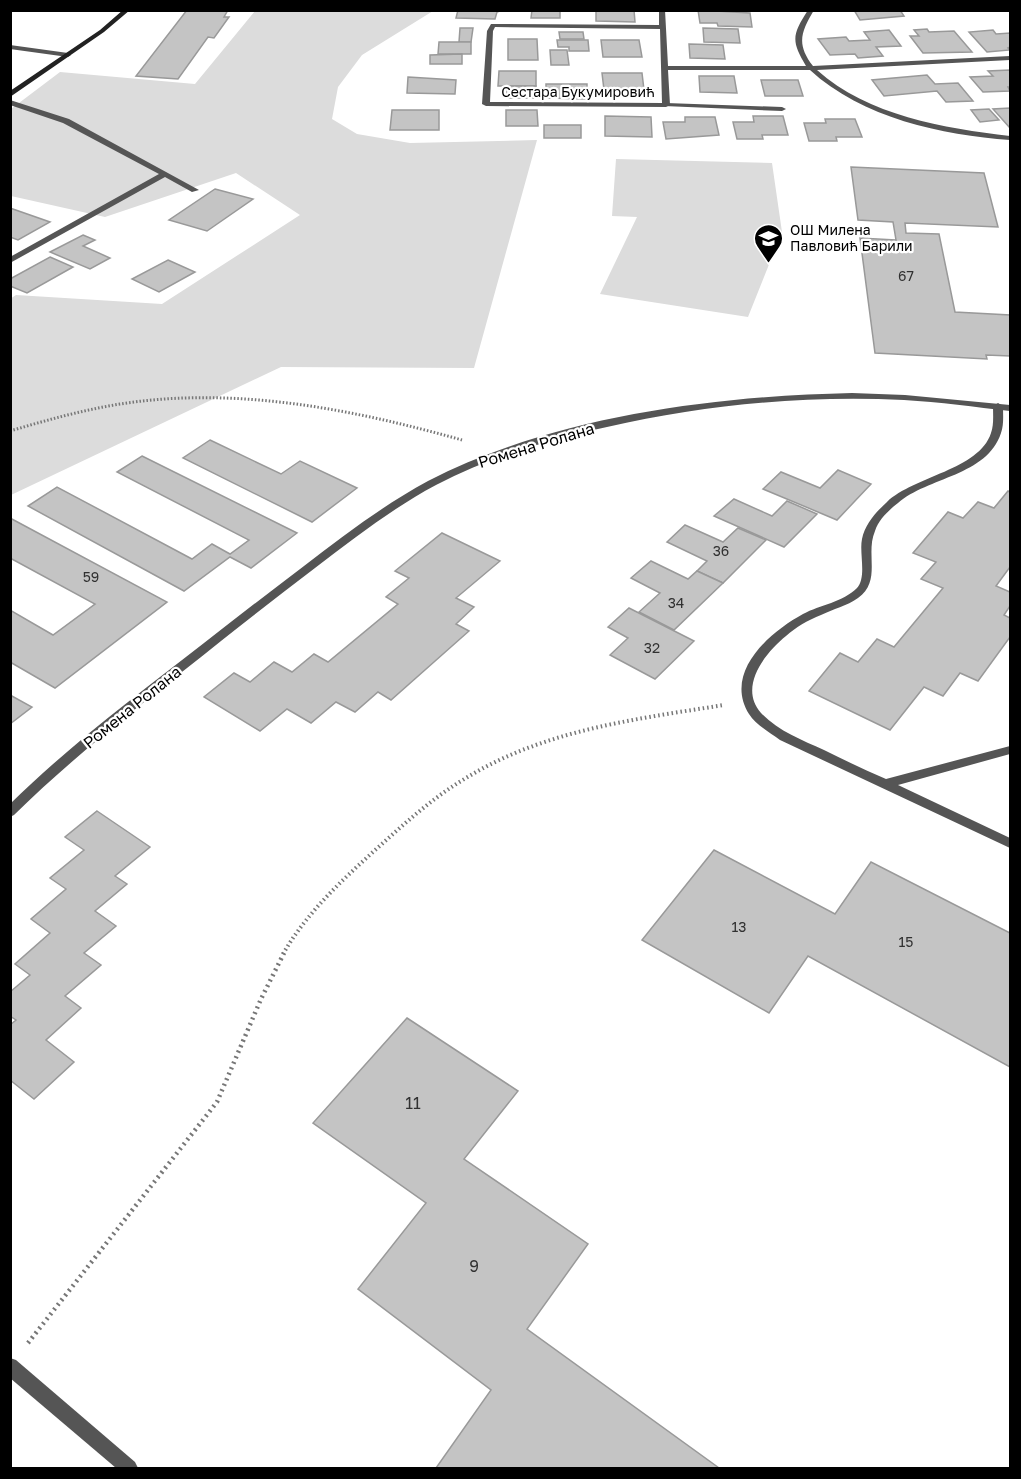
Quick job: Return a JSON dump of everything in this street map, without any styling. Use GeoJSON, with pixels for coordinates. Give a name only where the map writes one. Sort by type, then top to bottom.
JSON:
{"type":"FeatureCollection","features":[{"type":"Feature","properties":{"kind":"street"},"geometry":{"type":"LineString","coordinates":[[10,95],[127,10]]}},
{"type":"Feature","properties":{"kind":"street","name":"Сестара Букумировић"},"geometry":{"type":"LineString","coordinates":[[662,10],[666,105],[486,104],[490,31],[493,25],[662,27]]}},
{"type":"Feature","properties":{"kind":"street"},"geometry":{"type":"LineString","coordinates":[[811,10],[804,18],[797,38],[802,56],[810,68],[844,92],[888,112],[951,130],[1011,138]]}},
{"type":"Feature","properties":{"kind":"street"},"geometry":{"type":"LineString","coordinates":[[10,46],[68,55]]}},
{"type":"Feature","properties":{"kind":"street","name":"Сестара Букумировић"},"geometry":{"type":"LineString","coordinates":[[665,68],[810,68],[1011,58]]}},
{"type":"Feature","properties":{"kind":"street"},"geometry":{"type":"LineString","coordinates":[[10,102],[66,121],[195,190]]}},
{"type":"Feature","properties":{"kind":"street"},"geometry":{"type":"LineString","coordinates":[[666,105],[782,108]]}},
{"type":"Feature","properties":{"kind":"street"},"geometry":{"type":"LineString","coordinates":[[10,261],[164,174]]}},
{"type":"Feature","properties":{"kind":"street","name":"Ромена Ролана"},"geometry":{"type":"LineString","coordinates":[[10,812],[41,781],[261,604],[365,526],[411,495],[464,467],[556,436],[690,406],[826,396],[934,398],[1011,408]]}},
{"type":"Feature","properties":{"kind":"street"},"geometry":{"type":"LineString","coordinates":[[998,406],[996,435],[987,450],[968,463],[906,491],[875,521],[866,535],[865,560],[868,579],[865,586],[840,603],[810,614],[790,626],[766,647],[748,672],[747,687],[748,701],[753,711],[762,721],[784,737],[1011,843]]}},
{"type":"Feature","properties":{"kind":"street"},"geometry":{"type":"LineString","coordinates":[[886,784],[1011,750]]}},
{"type":"Feature","properties":{"kind":"street"},"geometry":{"type":"LineString","coordinates":[[10,1366],[129,1468]]}},
{"type":"Feature","properties":{"kind":"path"},"geometry":{"type":"LineString","coordinates":[[10,431],[55,417],[114,404],[167,398],[249,399],[319,407],[438,432],[503,452]]}},
{"type":"Feature","properties":{"kind":"path"},"geometry":{"type":"LineString","coordinates":[[25,1346],[217,1102],[236,1063],[259,1003],[291,940],[340,882],[393,834],[478,770],[531,746],[593,727],[748,701]]}},
{"type":"Feature","properties":{"kind":"shaded area"},"geometry":{"type":"Polygon","coordinates":[[[255,11],[433,11],[362,55],[338,87],[332,119],[357,134],[410,143],[537,140],[474,368],[281,367],[11,495],[10,299],[16,295],[162,304],[300,215],[236,173],[105,217],[11,196],[11,109],[60,72],[195,84],[255,11]]]}},
{"type":"Feature","properties":{"kind":"shaded area"},"geometry":{"type":"Polygon","coordinates":[[[616,159],[772,163],[782,232],[748,317],[600,294],[637,217],[612,216],[616,159]]]}},
{"type":"Feature","properties":{"kind":"building"},"geometry":{"type":"Polygon","coordinates":[[[187,10],[228,10],[224,17],[229,17],[214,38],[208,37],[178,79],[136,76],[187,10]]]}},
{"type":"Feature","properties":{"kind":"building"},"geometry":{"type":"Polygon","coordinates":[[[458,10],[503,10],[497,12],[495,19],[456,18],[458,10]]]}},
{"type":"Feature","properties":{"kind":"building"},"geometry":{"type":"Polygon","coordinates":[[[532,10],[560,10],[560,18],[531,18],[532,10]]]}},
{"type":"Feature","properties":{"kind":"building"},"geometry":{"type":"Polygon","coordinates":[[[596,10],[634,10],[635,22],[596,21],[596,10]]]}},
{"type":"Feature","properties":{"kind":"building"},"geometry":{"type":"Polygon","coordinates":[[[698,10],[750,13],[752,27],[700,23],[698,10]]]}},
{"type":"Feature","properties":{"kind":"building"},"geometry":{"type":"Polygon","coordinates":[[[854,10],[900,10],[904,16],[860,20],[854,10]]]}},
{"type":"Feature","properties":{"kind":"building"},"geometry":{"type":"Polygon","coordinates":[[[460,28],[473,28],[471,42],[459,42],[460,28]]]}},
{"type":"Feature","properties":{"kind":"building"},"geometry":{"type":"Polygon","coordinates":[[[703,28],[738,29],[740,43],[704,42],[703,28]]]}},
{"type":"Feature","properties":{"kind":"building"},"geometry":{"type":"Polygon","coordinates":[[[927,29],[929,32],[954,31],[972,52],[923,53],[910,36],[919,36],[914,30],[927,29]]]}},
{"type":"Feature","properties":{"kind":"building"},"geometry":{"type":"Polygon","coordinates":[[[889,30],[901,46],[876,47],[883,56],[858,58],[855,54],[830,55],[818,39],[846,37],[849,41],[870,40],[864,32],[889,30]]]}},
{"type":"Feature","properties":{"kind":"building"},"geometry":{"type":"Polygon","coordinates":[[[993,30],[996,34],[1010,33],[1010,47],[1008,48],[1010,50],[987,52],[969,32],[993,30]]]}},
{"type":"Feature","properties":{"kind":"building"},"geometry":{"type":"Polygon","coordinates":[[[559,32],[583,32],[584,39],[560,39],[559,32]]]}},
{"type":"Feature","properties":{"kind":"building"},"geometry":{"type":"Polygon","coordinates":[[[508,39],[537,39],[538,60],[508,60],[508,39]]]}},
{"type":"Feature","properties":{"kind":"building"},"geometry":{"type":"Polygon","coordinates":[[[557,40],[588,40],[589,51],[569,51],[569,47],[558,47],[557,40]]]}},
{"type":"Feature","properties":{"kind":"building"},"geometry":{"type":"Polygon","coordinates":[[[601,40],[639,40],[642,57],[603,57],[601,40]]]}},
{"type":"Feature","properties":{"kind":"building"},"geometry":{"type":"Polygon","coordinates":[[[439,42],[471,42],[471,54],[438,54],[439,42]]]}},
{"type":"Feature","properties":{"kind":"building"},"geometry":{"type":"Polygon","coordinates":[[[689,44],[723,45],[725,59],[690,58],[689,44]]]}},
{"type":"Feature","properties":{"kind":"building"},"geometry":{"type":"Polygon","coordinates":[[[550,50],[567,50],[569,65],[551,65],[550,50]]]}},
{"type":"Feature","properties":{"kind":"building"},"geometry":{"type":"Polygon","coordinates":[[[462,54],[462,64],[430,64],[430,55],[462,54]]]}},
{"type":"Feature","properties":{"kind":"building"},"geometry":{"type":"Polygon","coordinates":[[[1010,70],[1010,87],[1008,87],[1010,91],[983,92],[970,77],[993,76],[988,71],[1010,70]]]}},
{"type":"Feature","properties":{"kind":"building"},"geometry":{"type":"Polygon","coordinates":[[[499,71],[536,71],[536,86],[498,86],[499,71]]]}},
{"type":"Feature","properties":{"kind":"building"},"geometry":{"type":"Polygon","coordinates":[[[602,73],[642,73],[644,90],[604,90],[602,73]]]}},
{"type":"Feature","properties":{"kind":"building"},"geometry":{"type":"Polygon","coordinates":[[[927,75],[935,84],[958,83],[973,101],[946,102],[937,91],[884,96],[872,80],[927,75]]]}},
{"type":"Feature","properties":{"kind":"building"},"geometry":{"type":"Polygon","coordinates":[[[699,76],[734,76],[737,93],[700,92],[699,76]]]}},
{"type":"Feature","properties":{"kind":"building"},"geometry":{"type":"Polygon","coordinates":[[[408,77],[456,80],[455,94],[407,93],[408,77]]]}},
{"type":"Feature","properties":{"kind":"building"},"geometry":{"type":"Polygon","coordinates":[[[761,80],[798,80],[803,96],[765,96],[761,80]]]}},
{"type":"Feature","properties":{"kind":"building"},"geometry":{"type":"Polygon","coordinates":[[[546,84],[587,84],[587,99],[546,98],[546,84]]]}},
{"type":"Feature","properties":{"kind":"building"},"geometry":{"type":"Polygon","coordinates":[[[507,86],[536,86],[537,98],[507,98],[507,86]]]}},
{"type":"Feature","properties":{"kind":"building"},"geometry":{"type":"Polygon","coordinates":[[[1010,108],[1010,128],[993,109],[1010,108]]]}},
{"type":"Feature","properties":{"kind":"building"},"geometry":{"type":"Polygon","coordinates":[[[989,109],[999,120],[980,122],[971,110],[989,109]]]}},
{"type":"Feature","properties":{"kind":"building"},"geometry":{"type":"Polygon","coordinates":[[[392,110],[439,110],[439,130],[390,130],[392,110]]]}},
{"type":"Feature","properties":{"kind":"building"},"geometry":{"type":"Polygon","coordinates":[[[506,110],[537,110],[538,126],[506,126],[506,110]]]}},
{"type":"Feature","properties":{"kind":"building"},"geometry":{"type":"Polygon","coordinates":[[[605,116],[651,117],[652,137],[605,136],[605,116]]]}},
{"type":"Feature","properties":{"kind":"building"},"geometry":{"type":"Polygon","coordinates":[[[753,116],[783,116],[788,135],[762,135],[763,139],[737,139],[733,122],[754,122],[753,116]]]}},
{"type":"Feature","properties":{"kind":"building"},"geometry":{"type":"Polygon","coordinates":[[[685,117],[715,117],[719,135],[666,139],[663,122],[685,122],[685,117]]]}},
{"type":"Feature","properties":{"kind":"building"},"geometry":{"type":"Polygon","coordinates":[[[825,119],[855,119],[862,137],[836,137],[837,141],[809,141],[804,123],[826,123],[825,119]]]}},
{"type":"Feature","properties":{"kind":"building"},"geometry":{"type":"Polygon","coordinates":[[[544,125],[581,125],[581,138],[544,138],[544,125]]]}},
{"type":"Feature","properties":{"kind":"building"},"geometry":{"type":"Polygon","coordinates":[[[851,167],[984,173],[998,227],[905,223],[906,233],[939,234],[955,312],[1010,315],[1010,356],[986,355],[987,359],[875,353],[860,238],[896,240],[893,222],[858,220],[851,167]]]}},
{"type":"Feature","properties":{"kind":"building"},"geometry":{"type":"Polygon","coordinates":[[[215,189],[253,199],[207,231],[169,220],[215,189]]]}},
{"type":"Feature","properties":{"kind":"building"},"geometry":{"type":"Polygon","coordinates":[[[10,208],[50,222],[18,240],[10,237],[10,208]]]}},
{"type":"Feature","properties":{"kind":"building"},"geometry":{"type":"Polygon","coordinates":[[[83,235],[95,240],[83,246],[110,258],[90,269],[50,252],[83,235]]]}},
{"type":"Feature","properties":{"kind":"building"},"geometry":{"type":"Polygon","coordinates":[[[50,257],[73,267],[27,293],[10,286],[10,279],[50,257]]]}},
{"type":"Feature","properties":{"kind":"building"},"geometry":{"type":"Polygon","coordinates":[[[168,260],[195,272],[159,292],[132,279],[168,260]]]}},
{"type":"Feature","properties":{"kind":"building"},"geometry":{"type":"Polygon","coordinates":[[[210,440],[281,474],[300,461],[357,488],[312,522],[183,458],[210,440]]]}},
{"type":"Feature","properties":{"kind":"building"},"geometry":{"type":"Polygon","coordinates":[[[142,456],[297,533],[251,568],[230,557],[184,591],[28,506],[57,487],[192,559],[212,544],[230,554],[249,540],[117,472],[142,456]]]}},
{"type":"Feature","properties":{"kind":"building"},"geometry":{"type":"Polygon","coordinates":[[[838,470],[871,484],[837,520],[763,489],[781,472],[820,488],[838,470]]]}},
{"type":"Feature","properties":{"kind":"building"},"geometry":{"type":"Polygon","coordinates":[[[1008,491],[1010,492],[1010,567],[996,586],[1010,592],[1010,606],[1004,615],[1010,618],[1010,637],[978,681],[960,673],[943,696],[924,687],[890,730],[809,691],[840,653],[858,662],[877,639],[894,647],[943,588],[921,579],[936,562],[913,553],[948,512],[963,518],[978,502],[994,508],[1008,491]]]}},
{"type":"Feature","properties":{"kind":"building"},"geometry":{"type":"Polygon","coordinates":[[[734,499],[772,516],[787,501],[817,514],[784,547],[714,516],[734,499]]]}},
{"type":"Feature","properties":{"kind":"building"},"geometry":{"type":"Polygon","coordinates":[[[10,518],[167,602],[55,688],[10,662],[10,610],[53,635],[95,604],[10,558],[10,518]]]}},
{"type":"Feature","properties":{"kind":"building"},"geometry":{"type":"Polygon","coordinates":[[[685,525],[723,542],[738,528],[766,540],[723,583],[697,571],[707,561],[667,542],[685,525]]]}},
{"type":"Feature","properties":{"kind":"building"},"geometry":{"type":"Polygon","coordinates":[[[442,533],[500,561],[456,598],[474,607],[456,624],[469,631],[391,700],[378,692],[355,712],[336,702],[311,723],[287,709],[260,731],[204,697],[234,673],[250,682],[274,662],[292,672],[314,654],[328,662],[398,604],[386,597],[409,578],[395,571],[442,533]]]}},
{"type":"Feature","properties":{"kind":"building"},"geometry":{"type":"Polygon","coordinates":[[[651,561],[688,579],[697,571],[723,583],[674,630],[639,612],[660,593],[631,578],[651,561]]]}},
{"type":"Feature","properties":{"kind":"building"},"geometry":{"type":"Polygon","coordinates":[[[629,608],[694,641],[655,679],[610,655],[628,638],[608,627],[629,608]]]}},
{"type":"Feature","properties":{"kind":"building"},"geometry":{"type":"Polygon","coordinates":[[[10,695],[32,707],[10,724],[10,695]]]}},
{"type":"Feature","properties":{"kind":"building"},"geometry":{"type":"Polygon","coordinates":[[[97,811],[150,847],[115,876],[127,884],[95,911],[116,926],[84,953],[101,965],[65,996],[81,1008],[46,1040],[74,1062],[34,1099],[10,1080],[10,1025],[16,1020],[10,1016],[10,992],[30,975],[15,964],[50,933],[31,919],[66,889],[50,878],[84,850],[65,837],[97,811]]]}},
{"type":"Feature","properties":{"kind":"building"},"geometry":{"type":"Polygon","coordinates":[[[714,850],[835,914],[871,862],[1010,933],[1010,1067],[808,956],[769,1013],[642,940],[714,850]]]}},
{"type":"Feature","properties":{"kind":"building"},"geometry":{"type":"Polygon","coordinates":[[[407,1018],[518,1091],[464,1159],[588,1244],[527,1329],[719,1468],[436,1468],[491,1390],[358,1289],[426,1203],[313,1123],[407,1018]]]}},
{"type":"Feature","properties":{"kind":"place","name":"ОШ Милена Павловић Барили"},"geometry":{"type":"Point","coordinates":[769,264]}}]}
